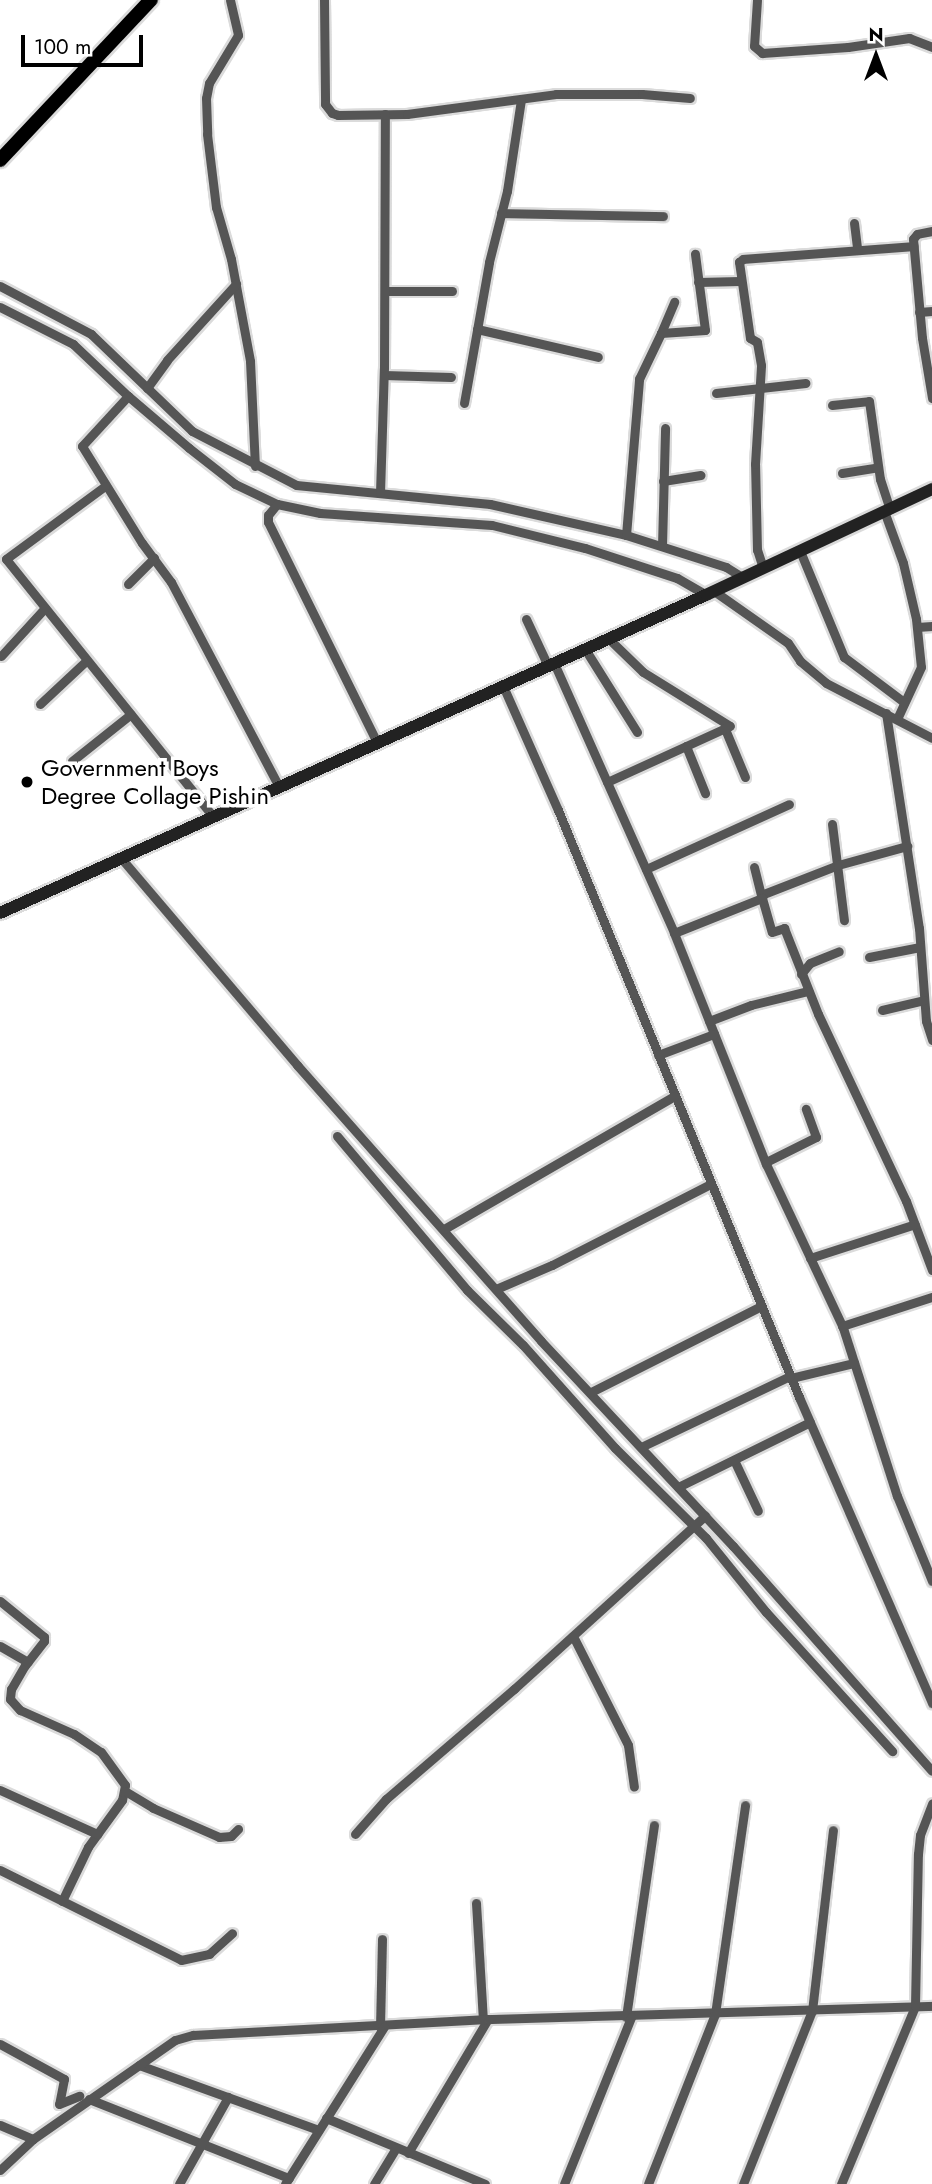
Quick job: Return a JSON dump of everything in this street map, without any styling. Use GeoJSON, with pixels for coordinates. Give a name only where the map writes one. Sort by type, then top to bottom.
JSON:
{"type":"FeatureCollection","features":[{"type":"Feature","properties":{"kind":"main road"},"geometry":{"type":"LineString","coordinates":[[0,159],[152,0]]}},
{"type":"Feature","properties":{"kind":"main road"},"geometry":{"type":"LineString","coordinates":[[0,913],[609,639],[932,489]]}},
{"type":"Feature","properties":{"kind":"street"},"geometry":{"type":"LineString","coordinates":[[230,0],[237,20],[236,43],[212,76],[206,98],[216,207],[236,284],[250,361],[255,466]]}},
{"type":"Feature","properties":{"kind":"street"},"geometry":{"type":"LineString","coordinates":[[324,0],[325,104],[338,116],[385,114],[585,94],[690,98]]}},
{"type":"Feature","properties":{"kind":"street"},"geometry":{"type":"LineString","coordinates":[[757,0],[754,46],[762,53],[848,47],[909,38],[932,47]]}},
{"type":"Feature","properties":{"kind":"street"},"geometry":{"type":"LineString","coordinates":[[464,403],[521,99]]}},
{"type":"Feature","properties":{"kind":"street"},"geometry":{"type":"LineString","coordinates":[[380,493],[384,376],[385,114]]}},
{"type":"Feature","properties":{"kind":"street"},"geometry":{"type":"LineString","coordinates":[[0,150],[0,159]]}},
{"type":"Feature","properties":{"kind":"street"},"geometry":{"type":"LineString","coordinates":[[501,213],[663,216]]}},
{"type":"Feature","properties":{"kind":"street"},"geometry":{"type":"LineString","coordinates":[[854,223],[857,250]]}},
{"type":"Feature","properties":{"kind":"street"},"geometry":{"type":"LineString","coordinates":[[931,392],[919,312],[914,236],[932,231]]}},
{"type":"Feature","properties":{"kind":"street"},"geometry":{"type":"LineString","coordinates":[[763,568],[757,550],[755,476],[759,345],[750,338],[747,304],[738,262],[743,259],[914,246]]}},
{"type":"Feature","properties":{"kind":"street"},"geometry":{"type":"LineString","coordinates":[[661,333],[705,330],[695,254]]}},
{"type":"Feature","properties":{"kind":"street"},"geometry":{"type":"LineString","coordinates":[[698,282],[740,281]]}},
{"type":"Feature","properties":{"kind":"street"},"geometry":{"type":"LineString","coordinates":[[147,388],[167,360],[236,284]]}},
{"type":"Feature","properties":{"kind":"street"},"geometry":{"type":"LineString","coordinates":[[0,286],[91,334],[192,431],[296,485],[490,504],[626,535],[726,567],[742,577]]}},
{"type":"Feature","properties":{"kind":"street"},"geometry":{"type":"LineString","coordinates":[[385,291],[452,291]]}},
{"type":"Feature","properties":{"kind":"street"},"geometry":{"type":"LineString","coordinates":[[626,535],[639,379],[674,302]]}},
{"type":"Feature","properties":{"kind":"street"},"geometry":{"type":"LineString","coordinates":[[0,307],[73,344],[128,396],[235,484],[277,504],[320,513],[492,525],[585,548],[677,578],[710,593],[793,647],[800,661],[826,682],[932,738]]}},
{"type":"Feature","properties":{"kind":"street"},"geometry":{"type":"LineString","coordinates":[[919,312],[932,311]]}},
{"type":"Feature","properties":{"kind":"street"},"geometry":{"type":"LineString","coordinates":[[477,329],[598,357]]}},
{"type":"Feature","properties":{"kind":"street"},"geometry":{"type":"LineString","coordinates":[[384,376],[451,377]]}},
{"type":"Feature","properties":{"kind":"street"},"geometry":{"type":"LineString","coordinates":[[716,393],[806,383]]}},
{"type":"Feature","properties":{"kind":"street"},"geometry":{"type":"LineString","coordinates":[[128,396],[82,446],[105,486],[171,582],[279,787]]}},
{"type":"Feature","properties":{"kind":"street"},"geometry":{"type":"LineString","coordinates":[[832,405],[869,401],[887,510],[917,627],[921,667],[898,718]]}},
{"type":"Feature","properties":{"kind":"street"},"geometry":{"type":"LineString","coordinates":[[662,546],[665,428]]}},
{"type":"Feature","properties":{"kind":"street"},"geometry":{"type":"LineString","coordinates":[[842,472],[878,467]]}},
{"type":"Feature","properties":{"kind":"street"},"geometry":{"type":"LineString","coordinates":[[663,481],[701,475]]}},
{"type":"Feature","properties":{"kind":"street"},"geometry":{"type":"LineString","coordinates":[[105,486],[6,559],[213,816]]}},
{"type":"Feature","properties":{"kind":"street"},"geometry":{"type":"LineString","coordinates":[[277,504],[268,515],[268,522],[377,743]]}},
{"type":"Feature","properties":{"kind":"street"},"geometry":{"type":"LineString","coordinates":[[800,551],[844,657],[904,704]]}},
{"type":"Feature","properties":{"kind":"street"},"geometry":{"type":"LineString","coordinates":[[128,584],[154,558]]}},
{"type":"Feature","properties":{"kind":"street"},"geometry":{"type":"LineString","coordinates":[[1,656],[45,608]]}},
{"type":"Feature","properties":{"kind":"street"},"geometry":{"type":"LineString","coordinates":[[526,618],[607,782],[646,869],[766,1162],[842,1326],[897,1496],[932,1581]]}},
{"type":"Feature","properties":{"kind":"street"},"geometry":{"type":"LineString","coordinates":[[917,627],[932,626]]}},
{"type":"Feature","properties":{"kind":"street"},"geometry":{"type":"LineString","coordinates":[[607,782],[730,726],[643,672],[609,639]]}},
{"type":"Feature","properties":{"kind":"street"},"geometry":{"type":"LineString","coordinates":[[585,649],[637,732]]}},
{"type":"Feature","properties":{"kind":"street"},"geometry":{"type":"LineString","coordinates":[[40,704],[87,660]]}},
{"type":"Feature","properties":{"kind":"street"},"geometry":{"type":"LineString","coordinates":[[503,686],[558,810],[790,1377],[932,1703]]}},
{"type":"Feature","properties":{"kind":"street"},"geometry":{"type":"LineString","coordinates":[[886,713],[907,846],[924,1000],[932,1040]]}},
{"type":"Feature","properties":{"kind":"street"},"geometry":{"type":"LineString","coordinates":[[72,761],[131,714]]}},
{"type":"Feature","properties":{"kind":"street"},"geometry":{"type":"LineString","coordinates":[[725,729],[745,777]]}},
{"type":"Feature","properties":{"kind":"street"},"geometry":{"type":"LineString","coordinates":[[686,746],[705,793]]}},
{"type":"Feature","properties":{"kind":"street"},"geometry":{"type":"LineString","coordinates":[[646,869],[789,804]]}},
{"type":"Feature","properties":{"kind":"street"},"geometry":{"type":"LineString","coordinates":[[831,824],[844,920]]}},
{"type":"Feature","properties":{"kind":"street"},"geometry":{"type":"LineString","coordinates":[[674,933],[838,865],[907,846]]}},
{"type":"Feature","properties":{"kind":"street"},"geometry":{"type":"LineString","coordinates":[[121,858],[297,1065],[932,1771]]}},
{"type":"Feature","properties":{"kind":"street"},"geometry":{"type":"LineString","coordinates":[[754,867],[772,932],[784,928],[808,991],[915,1224],[932,1270]]}},
{"type":"Feature","properties":{"kind":"street"},"geometry":{"type":"LineString","coordinates":[[869,957],[920,947]]}},
{"type":"Feature","properties":{"kind":"street"},"geometry":{"type":"LineString","coordinates":[[801,974],[810,963],[838,951]]}},
{"type":"Feature","properties":{"kind":"street"},"geometry":{"type":"LineString","coordinates":[[709,1021],[751,1005],[808,991]]}},
{"type":"Feature","properties":{"kind":"street"},"geometry":{"type":"LineString","coordinates":[[882,1010],[924,1000]]}},
{"type":"Feature","properties":{"kind":"street"},"geometry":{"type":"LineString","coordinates":[[658,1055],[715,1034]]}},
{"type":"Feature","properties":{"kind":"street"},"geometry":{"type":"LineString","coordinates":[[444,1229],[674,1096]]}},
{"type":"Feature","properties":{"kind":"street"},"geometry":{"type":"LineString","coordinates":[[766,1162],[816,1137],[806,1109]]}},
{"type":"Feature","properties":{"kind":"street"},"geometry":{"type":"LineString","coordinates":[[337,1136],[467,1290],[523,1345],[588,1420],[694,1527],[892,1751]]}},
{"type":"Feature","properties":{"kind":"street"},"geometry":{"type":"LineString","coordinates":[[496,1289],[552,1265],[710,1184]]}},
{"type":"Feature","properties":{"kind":"street"},"geometry":{"type":"LineString","coordinates":[[810,1258],[915,1224]]}},
{"type":"Feature","properties":{"kind":"street"},"geometry":{"type":"LineString","coordinates":[[842,1326],[932,1297]]}},
{"type":"Feature","properties":{"kind":"street"},"geometry":{"type":"LineString","coordinates":[[591,1392],[761,1306]]}},
{"type":"Feature","properties":{"kind":"street"},"geometry":{"type":"LineString","coordinates":[[641,1447],[790,1377],[854,1363]]}},
{"type":"Feature","properties":{"kind":"street"},"geometry":{"type":"LineString","coordinates":[[678,1487],[810,1422]]}},
{"type":"Feature","properties":{"kind":"street"},"geometry":{"type":"LineString","coordinates":[[734,1460],[758,1511]]}},
{"type":"Feature","properties":{"kind":"street"},"geometry":{"type":"LineString","coordinates":[[355,1834],[402,1784],[573,1636],[705,1516]]}},
{"type":"Feature","properties":{"kind":"street"},"geometry":{"type":"LineString","coordinates":[[0,1601],[44,1637],[44,1641],[27,1661],[11,1689],[10,1699],[20,1710],[74,1734],[101,1752],[123,1780],[125,1791],[97,1834],[62,1901]]}},
{"type":"Feature","properties":{"kind":"street"},"geometry":{"type":"LineString","coordinates":[[573,1636],[628,1745],[634,1787]]}},
{"type":"Feature","properties":{"kind":"street"},"geometry":{"type":"LineString","coordinates":[[0,1646],[27,1661]]}},
{"type":"Feature","properties":{"kind":"street"},"geometry":{"type":"LineString","coordinates":[[0,1790],[97,1834]]}},
{"type":"Feature","properties":{"kind":"street"},"geometry":{"type":"LineString","coordinates":[[125,1791],[153,1808],[219,1837],[231,1836],[238,1829]]}},
{"type":"Feature","properties":{"kind":"street"},"geometry":{"type":"LineString","coordinates":[[841,2184],[915,2006],[918,1854],[920,1835],[932,1802]]}},
{"type":"Feature","properties":{"kind":"street"},"geometry":{"type":"LineString","coordinates":[[648,2184],[715,2014],[745,1805]]}},
{"type":"Feature","properties":{"kind":"street"},"geometry":{"type":"LineString","coordinates":[[564,2184],[629,2017],[654,1825]]}},
{"type":"Feature","properties":{"kind":"street"},"geometry":{"type":"LineString","coordinates":[[743,2184],[812,2011],[833,1830]]}},
{"type":"Feature","properties":{"kind":"street"},"geometry":{"type":"LineString","coordinates":[[0,1870],[181,1960],[209,1954],[232,1933]]}},
{"type":"Feature","properties":{"kind":"street"},"geometry":{"type":"LineString","coordinates":[[408,2153],[486,2020],[476,1903]]}},
{"type":"Feature","properties":{"kind":"street"},"geometry":{"type":"LineString","coordinates":[[89,2099],[202,2143],[287,2181],[382,2027],[382,1940]]}},
{"type":"Feature","properties":{"kind":"street"},"geometry":{"type":"LineString","coordinates":[[0,2169],[33,2139],[89,2099],[175,2040],[193,2035],[486,2020],[932,2006]]}},
{"type":"Feature","properties":{"kind":"street"},"geometry":{"type":"LineString","coordinates":[[0,2044],[64,2079],[60,2104],[79,2096]]}},
{"type":"Feature","properties":{"kind":"street"},"geometry":{"type":"LineString","coordinates":[[139,2065],[319,2130]]}},
{"type":"Feature","properties":{"kind":"street"},"geometry":{"type":"LineString","coordinates":[[178,2184],[228,2097]]}},
{"type":"Feature","properties":{"kind":"street"},"geometry":{"type":"LineString","coordinates":[[326,2118],[465,2181],[485,2184]]}},
{"type":"Feature","properties":{"kind":"street"},"geometry":{"type":"LineString","coordinates":[[0,2125],[33,2139]]}},
{"type":"Feature","properties":{"kind":"street"},"geometry":{"type":"LineString","coordinates":[[374,2184],[397,2148]]}},
{"type":"Feature","properties":{"kind":"place","name":"Government Boys Degree Collage Pishin"},"geometry":{"type":"Point","coordinates":[27,782]}}]}
